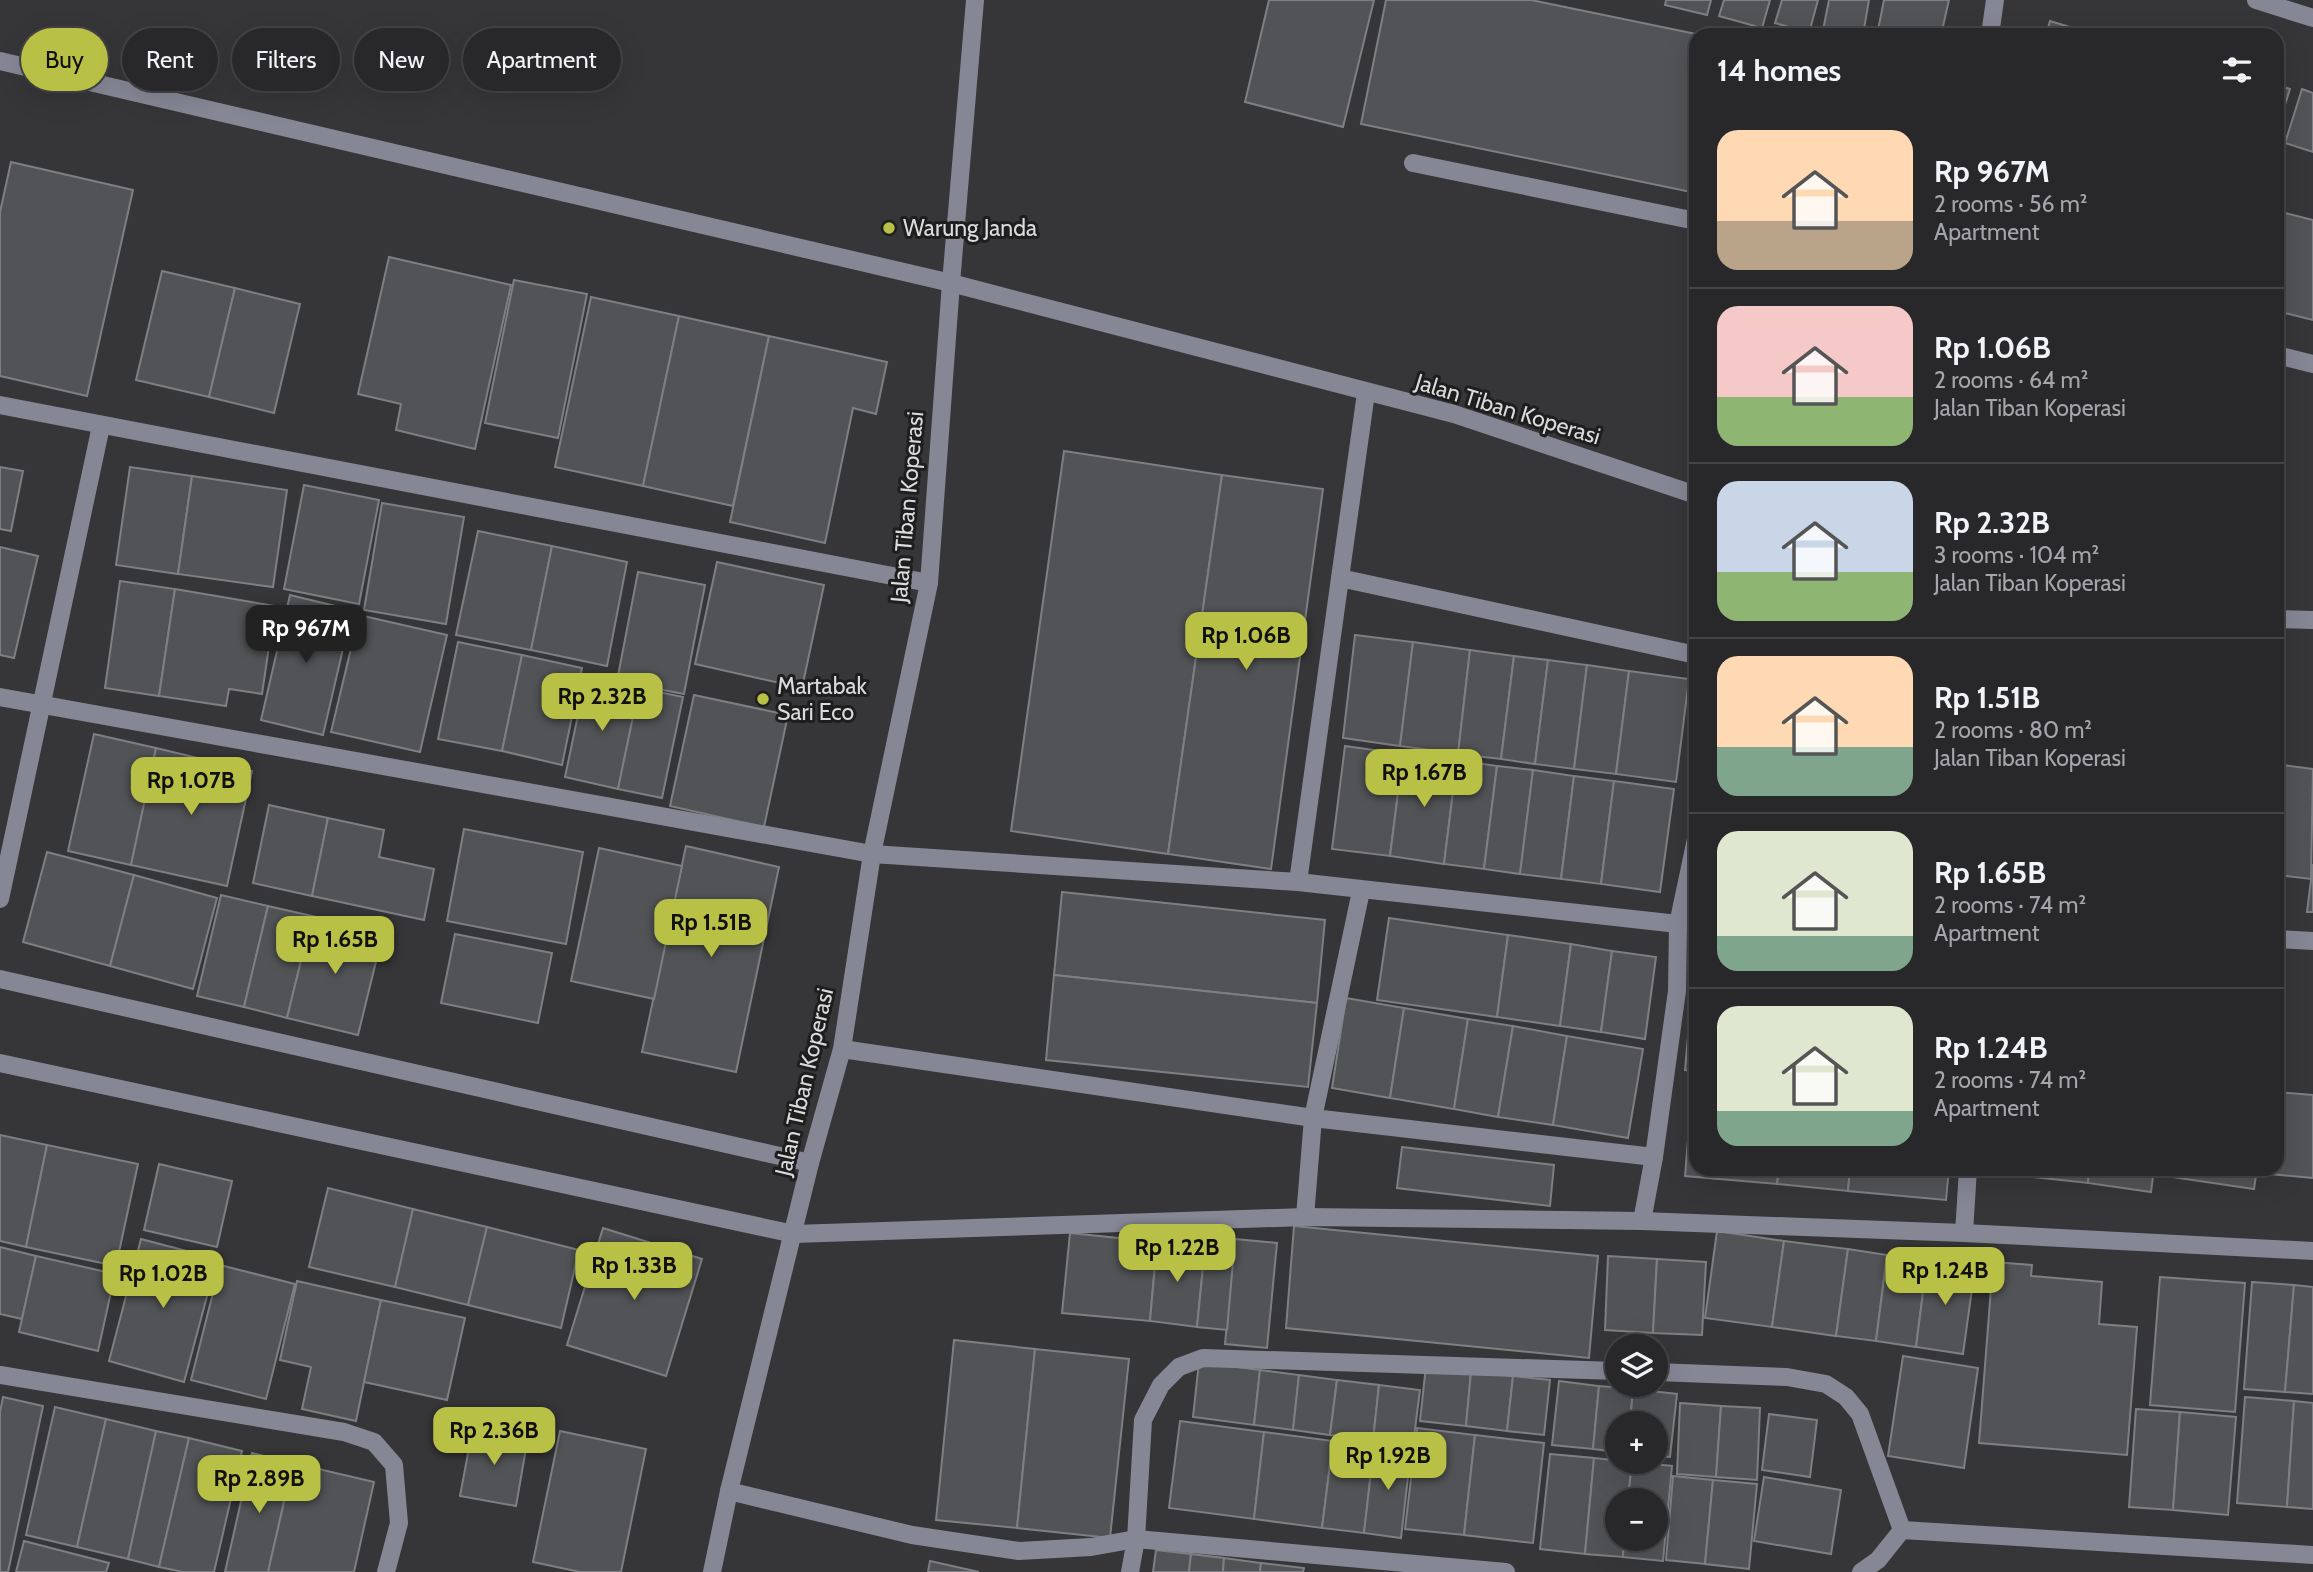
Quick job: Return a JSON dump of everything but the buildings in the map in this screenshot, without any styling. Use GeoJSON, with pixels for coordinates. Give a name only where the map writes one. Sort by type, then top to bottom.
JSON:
{"type":"FeatureCollection","features":[{"type":"Feature","properties":{"kind":"street"},"geometry":{"type":"LineString","coordinates":[[0,61],[951,283],[975,0]]}},
{"type":"Feature","properties":{"kind":"street"},"geometry":{"type":"LineString","coordinates":[[1991,28],[1995,0]]}},
{"type":"Feature","properties":{"kind":"street"},"geometry":{"type":"LineString","coordinates":[[2256,0],[2313,18]]}},
{"type":"Feature","properties":{"kind":"street"},"geometry":{"type":"LineString","coordinates":[[1413,163],[1689,220]]}},
{"type":"Feature","properties":{"kind":"street","name":"Jalan Tiban Koperasi"},"geometry":{"type":"LineString","coordinates":[[712,1572],[729,1491],[810,1163],[842,1049],[872,854],[929,583],[951,283],[1454,414],[1689,493]]}},
{"type":"Feature","properties":{"kind":"street"},"geometry":{"type":"LineString","coordinates":[[2284,357],[2313,364]]}},
{"type":"Feature","properties":{"kind":"street"},"geometry":{"type":"LineString","coordinates":[[1298,882],[1366,393]]}},
{"type":"Feature","properties":{"kind":"street"},"geometry":{"type":"LineString","coordinates":[[0,405],[929,583]]}},
{"type":"Feature","properties":{"kind":"street"},"geometry":{"type":"LineString","coordinates":[[0,899],[101,425]]}},
{"type":"Feature","properties":{"kind":"street"},"geometry":{"type":"LineString","coordinates":[[1340,578],[1689,653]]}},
{"type":"Feature","properties":{"kind":"street"},"geometry":{"type":"LineString","coordinates":[[2284,619],[2313,620]]}},
{"type":"Feature","properties":{"kind":"street"},"geometry":{"type":"LineString","coordinates":[[0,697],[872,854],[1298,882],[1678,924]]}},
{"type":"Feature","properties":{"kind":"street"},"geometry":{"type":"LineString","coordinates":[[1642,1221],[1654,1157],[1677,991],[1678,924],[1689,872]]}},
{"type":"Feature","properties":{"kind":"street"},"geometry":{"type":"LineString","coordinates":[[1305,1217],[1313,1118],[1361,891]]}},
{"type":"Feature","properties":{"kind":"street"},"geometry":{"type":"LineString","coordinates":[[2284,939],[2313,941]]}},
{"type":"Feature","properties":{"kind":"street"},"geometry":{"type":"LineString","coordinates":[[0,979],[810,1163]]}},
{"type":"Feature","properties":{"kind":"street"},"geometry":{"type":"LineString","coordinates":[[1677,991],[1689,991]]}},
{"type":"Feature","properties":{"kind":"street"},"geometry":{"type":"LineString","coordinates":[[842,1049],[1313,1118],[1654,1157]]}},
{"type":"Feature","properties":{"kind":"street"},"geometry":{"type":"LineString","coordinates":[[0,1063],[794,1234],[1305,1217],[1642,1221],[1964,1233],[2313,1251]]}},
{"type":"Feature","properties":{"kind":"street"},"geometry":{"type":"LineString","coordinates":[[1964,1233],[1968,1176]]}},
{"type":"Feature","properties":{"kind":"street"},"geometry":{"type":"LineString","coordinates":[[1130,1572],[1136,1539],[1143,1420],[1161,1385],[1179,1367],[1203,1359],[1605,1371]]}},
{"type":"Feature","properties":{"kind":"street"},"geometry":{"type":"LineString","coordinates":[[1668,1373],[1787,1377],[1826,1384],[1846,1397],[1860,1414],[1902,1530]]}},
{"type":"Feature","properties":{"kind":"street"},"geometry":{"type":"LineString","coordinates":[[0,1375],[344,1432],[374,1442],[394,1465],[399,1523],[386,1572]]}},
{"type":"Feature","properties":{"kind":"street"},"geometry":{"type":"LineString","coordinates":[[729,1491],[912,1535],[1019,1551],[1091,1547],[1136,1539],[1506,1572]]}},
{"type":"Feature","properties":{"kind":"street"},"geometry":{"type":"LineString","coordinates":[[1902,1530],[2313,1555]]}},
{"type":"Feature","properties":{"kind":"street"},"geometry":{"type":"LineString","coordinates":[[1861,1572],[1878,1560],[1902,1530]]}},
{"type":"Feature","properties":{"kind":"place","name":"Warung Janda"},"geometry":{"type":"Point","coordinates":[889,228]}},
{"type":"Feature","properties":{"kind":"place","name":"Martabak Sari Eco"},"geometry":{"type":"Point","coordinates":[763,699]}}]}
